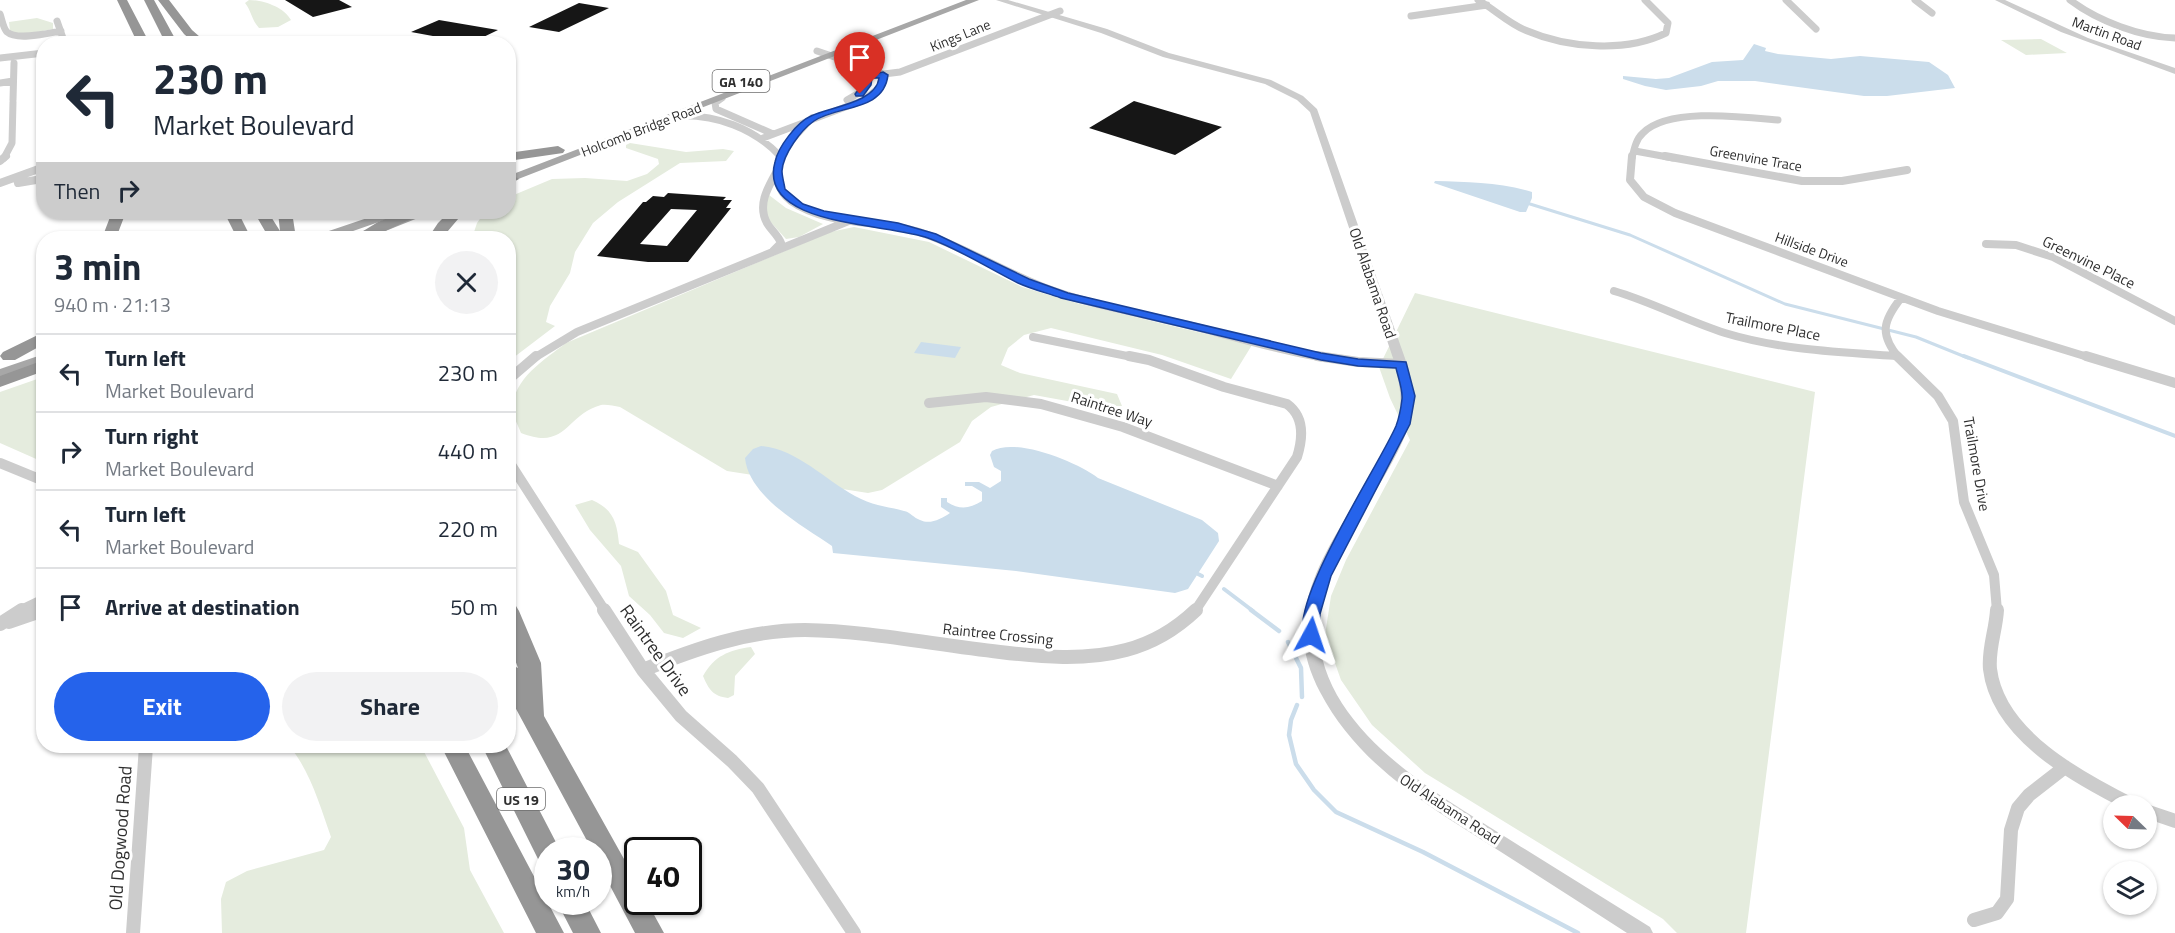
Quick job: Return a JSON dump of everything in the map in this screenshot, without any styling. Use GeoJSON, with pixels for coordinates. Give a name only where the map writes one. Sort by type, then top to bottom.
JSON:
{"type":"FeatureCollection","features":[{"type":"Feature","properties":{"kind":"highway"},"geometry":{"type":"LineString","coordinates":[[122,0],[140,36]]}},
{"type":"Feature","properties":{"kind":"highway"},"geometry":{"type":"LineString","coordinates":[[149,0],[168,36]]}},
{"type":"Feature","properties":{"kind":"highway"},"geometry":{"type":"LineString","coordinates":[[162,0],[193,36]]}},
{"type":"Feature","properties":{"kind":"highway"},"geometry":{"type":"LineString","coordinates":[[516,156],[558,150]]}},
{"type":"Feature","properties":{"kind":"highway"},"geometry":{"type":"LineString","coordinates":[[365,231],[398,219]]}},
{"type":"Feature","properties":{"kind":"highway"},"geometry":{"type":"LineString","coordinates":[[440,231],[450,219]]}},
{"type":"Feature","properties":{"kind":"highway"},"geometry":{"type":"LineString","coordinates":[[5,358],[36,341]]}},
{"type":"Feature","properties":{"kind":"highway"},"geometry":{"type":"LineString","coordinates":[[0,382],[36,368]]}},
{"type":"Feature","properties":{"kind":"highway"},"geometry":{"type":"LineString","coordinates":[[516,631],[529,663],[534,718]]}},
{"type":"Feature","properties":{"kind":"highway"},"geometry":{"type":"LineString","coordinates":[[516,685],[650,933]]}},
{"type":"Feature","properties":{"kind":"highway"},"geometry":{"type":"LineString","coordinates":[[457,753],[550,933]]}},
{"type":"Feature","properties":{"kind":"highway","name":"US 19"},"geometry":{"type":"LineString","coordinates":[[498,753],[540,837]]}},
{"type":"Feature","properties":{"kind":"highway"},"geometry":{"type":"LineString","coordinates":[[578,915],[587,933]]}},
{"type":"Feature","properties":{"kind":"main road","name":"Holcomb Bridge Road"},"geometry":{"type":"LineString","coordinates":[[516,174],[722,98],[952,0]]}},
{"type":"Feature","properties":{"kind":"main road","name":"Holcomb Bridge Road"},"geometry":{"type":"LineString","coordinates":[[516,173],[558,150],[974,0]]}},
{"type":"Feature","properties":{"kind":"main road"},"geometry":{"type":"LineString","coordinates":[[362,231],[381,219]]}},
{"type":"Feature","properties":{"kind":"main road"},"geometry":{"type":"LineString","coordinates":[[365,231],[404,219]]}},
{"type":"Feature","properties":{"kind":"main road"},"geometry":{"type":"LineString","coordinates":[[5,358],[36,346]]}},
{"type":"Feature","properties":{"kind":"main road"},"geometry":{"type":"LineString","coordinates":[[0,375],[36,361]]}},
{"type":"Feature","properties":{"kind":"street","name":"Old Alabama Road"},"geometry":{"type":"LineString","coordinates":[[1000,0],[1056,13]]}},
{"type":"Feature","properties":{"kind":"street","name":"Old Alabama Road"},"geometry":{"type":"LineString","coordinates":[[1019,0],[1166,55],[1268,82],[1291,92],[1309,104],[1318,118],[1401,364],[1409,396],[1403,424],[1332,558],[1316,595],[1311,635],[1314,657],[1322,681],[1335,706],[1351,729],[1394,773],[1643,933]]}},
{"type":"Feature","properties":{"kind":"street"},"geometry":{"type":"LineString","coordinates":[[1478,0],[1516,25],[1533,33],[1579,42],[1613,45],[1648,42],[1666,33],[1668,23],[1646,0]]}},
{"type":"Feature","properties":{"kind":"street"},"geometry":{"type":"LineString","coordinates":[[1786,0],[1816,30]]}},
{"type":"Feature","properties":{"kind":"street"},"geometry":{"type":"LineString","coordinates":[[1915,0],[1932,13]]}},
{"type":"Feature","properties":{"kind":"street","name":"Martin Road"},"geometry":{"type":"LineString","coordinates":[[1999,0],[2034,19],[2085,41],[2175,71]]}},
{"type":"Feature","properties":{"kind":"street"},"geometry":{"type":"LineString","coordinates":[[2070,0],[2079,7],[2131,29],[2163,40],[2175,38]]}},
{"type":"Feature","properties":{"kind":"street"},"geometry":{"type":"LineString","coordinates":[[1410,16],[1488,5]]}},
{"type":"Feature","properties":{"kind":"street","name":"Kings Lane"},"geometry":{"type":"LineString","coordinates":[[868,76],[900,72],[981,39],[1056,13]]}},
{"type":"Feature","properties":{"kind":"street"},"geometry":{"type":"LineString","coordinates":[[0,14],[7,32],[12,35],[31,36],[61,31]]}},
{"type":"Feature","properties":{"kind":"street"},"geometry":{"type":"LineString","coordinates":[[57,21],[63,36]]}},
{"type":"Feature","properties":{"kind":"street"},"geometry":{"type":"LineString","coordinates":[[763,138],[812,118],[850,106],[872,95],[882,85],[883,75],[867,63],[828,52]]}},
{"type":"Feature","properties":{"kind":"street"},"geometry":{"type":"LineString","coordinates":[[828,52],[857,66],[868,76],[867,85],[860,94],[839,105],[835,110]]}},
{"type":"Feature","properties":{"kind":"street"},"geometry":{"type":"LineString","coordinates":[[0,58],[36,54]]}},
{"type":"Feature","properties":{"kind":"street"},"geometry":{"type":"LineString","coordinates":[[0,161],[6,157],[12,142],[10,126],[14,63]]}},
{"type":"Feature","properties":{"kind":"street"},"geometry":{"type":"LineString","coordinates":[[0,83],[13,81]]}},
{"type":"Feature","properties":{"kind":"street"},"geometry":{"type":"LineString","coordinates":[[722,98],[715,103],[716,109],[773,134]]}},
{"type":"Feature","properties":{"kind":"street"},"geometry":{"type":"LineString","coordinates":[[676,116],[696,114],[708,116],[763,138],[781,157]]}},
{"type":"Feature","properties":{"kind":"street","name":"Hillside Drive"},"geometry":{"type":"LineString","coordinates":[[1778,120],[1749,117],[1673,120],[1646,129],[1639,136],[1630,180],[1638,191],[1653,203],[1675,213],[1901,298],[1988,327],[2175,383]]}},
{"type":"Feature","properties":{"kind":"street"},"geometry":{"type":"LineString","coordinates":[[771,252],[780,243],[780,239],[765,220],[761,206],[766,189],[777,171],[781,157],[797,133],[812,118]]}},
{"type":"Feature","properties":{"kind":"street","name":"Greenvine Trace"},"geometry":{"type":"LineString","coordinates":[[1635,151],[1802,181],[1842,181],[1907,170]]}},
{"type":"Feature","properties":{"kind":"street"},"geometry":{"type":"LineString","coordinates":[[0,185],[36,169]]}},
{"type":"Feature","properties":{"kind":"street"},"geometry":{"type":"LineString","coordinates":[[777,171],[780,190],[790,200],[822,214],[898,226],[932,236],[1025,282],[1065,295],[1321,357],[1401,364]]}},
{"type":"Feature","properties":{"kind":"street"},"geometry":{"type":"LineString","coordinates":[[0,185],[36,180]]}},
{"type":"Feature","properties":{"kind":"street"},"geometry":{"type":"LineString","coordinates":[[516,373],[534,357],[568,337],[851,220]]}},
{"type":"Feature","properties":{"kind":"street","name":"Greenvine Place"},"geometry":{"type":"LineString","coordinates":[[1986,244],[2016,245],[2053,256],[2175,321]]}},
{"type":"Feature","properties":{"kind":"street","name":"Trailmore Place"},"geometry":{"type":"LineString","coordinates":[[1614,291],[1637,298],[1702,326],[1754,341],[1813,351],[1897,356]]}},
{"type":"Feature","properties":{"kind":"street","name":"Trailmore Drive"},"geometry":{"type":"LineString","coordinates":[[1901,298],[1890,311],[1884,326],[1887,341],[1897,356],[1937,393],[1951,413],[1964,501],[1993,570],[1997,587],[1998,608],[1988,657],[1990,678],[1999,698],[2016,722],[2037,744],[2065,767],[2110,795]]}},
{"type":"Feature","properties":{"kind":"street","name":"Raintree Crossing"},"geometry":{"type":"LineString","coordinates":[[643,670],[729,639],[754,634],[803,630],[1032,655],[1095,655],[1143,645],[1181,625],[1196,610],[1297,457],[1302,444],[1298,414],[1294,408],[1149,360],[1033,337]]}},
{"type":"Feature","properties":{"kind":"street","name":"Raintree Way"},"geometry":{"type":"LineString","coordinates":[[929,403],[963,397],[999,398],[1054,406],[1112,423],[1278,486]]}},
{"type":"Feature","properties":{"kind":"street"},"geometry":{"type":"LineString","coordinates":[[0,463],[36,478]]}},
{"type":"Feature","properties":{"kind":"street","name":"Raintree Drive"},"geometry":{"type":"LineString","coordinates":[[516,472],[643,670],[681,716],[739,767],[758,788],[854,933]]}},
{"type":"Feature","properties":{"kind":"street"},"geometry":{"type":"LineString","coordinates":[[0,624],[26,606],[36,602]]}},
{"type":"Feature","properties":{"kind":"street"},"geometry":{"type":"LineString","coordinates":[[0,624],[36,613]]}},
{"type":"Feature","properties":{"kind":"street","name":"Old Dogwood Road"},"geometry":{"type":"LineString","coordinates":[[133,933],[146,753]]}},
{"type":"Feature","properties":{"kind":"street"},"geometry":{"type":"LineString","coordinates":[[1974,920],[1997,913],[2007,899],[2010,830],[2018,808],[2029,795],[2065,767]]}},
{"type":"Feature","properties":{"kind":"street"},"geometry":{"type":"LineString","coordinates":[[2157,815],[2175,821]]}},
{"type":"Feature","properties":{"kind":"shaded area"},"geometry":{"type":"Polygon","coordinates":[[[249,0],[273,5],[288,15],[291,20],[278,27],[259,28],[245,3],[249,0]]]}},
{"type":"Feature","properties":{"kind":"shaded area"},"geometry":{"type":"Polygon","coordinates":[[[37,18],[53,23],[53,29],[22,35],[10,31],[9,22],[37,18]]]}},
{"type":"Feature","properties":{"kind":"shaded area"},"geometry":{"type":"Polygon","coordinates":[[[2041,39],[2067,53],[2026,55],[2001,40],[2041,39]]]}},
{"type":"Feature","properties":{"kind":"shaded area"},"geometry":{"type":"Polygon","coordinates":[[[630,143],[686,152],[723,149],[734,151],[726,161],[680,163],[618,202],[593,223],[575,252],[570,273],[550,306],[546,322],[555,326],[516,356],[516,231],[474,231],[477,223],[480,219],[516,219],[516,194],[552,179],[585,178],[627,181],[647,174],[659,164],[658,159],[626,148],[626,145],[630,143]]]}},
{"type":"Feature","properties":{"kind":"shaded area"},"geometry":{"type":"Polygon","coordinates":[[[769,195],[786,208],[823,224],[799,237],[786,239],[767,218],[767,196],[769,195]]]}},
{"type":"Feature","properties":{"kind":"shaded area"},"geometry":{"type":"Polygon","coordinates":[[[854,227],[929,242],[1022,287],[1080,304],[1252,345],[1231,379],[1162,355],[1051,328],[1024,335],[1008,348],[1001,365],[1020,373],[1117,394],[1122,406],[1100,407],[1034,395],[991,407],[972,421],[960,442],[882,490],[868,493],[727,471],[620,407],[601,405],[589,410],[565,430],[548,438],[521,433],[516,422],[517,390],[530,372],[566,343],[830,232],[854,227]]]}},
{"type":"Feature","properties":{"kind":"shaded area"},"geometry":{"type":"Polygon","coordinates":[[[1415,293],[1815,392],[1746,933],[1677,933],[1663,919],[1425,773],[1372,725],[1341,680],[1325,635],[1331,596],[1346,560],[1410,440],[1390,398],[1379,367],[1415,293]]]}},
{"type":"Feature","properties":{"kind":"shaded area"},"geometry":{"type":"Polygon","coordinates":[[[36,380],[36,459],[0,443],[0,392],[36,380]]]}},
{"type":"Feature","properties":{"kind":"shaded area"},"geometry":{"type":"Polygon","coordinates":[[[592,500],[605,508],[613,517],[619,544],[638,552],[666,591],[673,615],[701,628],[683,638],[664,633],[650,615],[629,596],[621,566],[590,530],[575,505],[592,500]]]}},
{"type":"Feature","properties":{"kind":"shaded area"},"geometry":{"type":"Polygon","coordinates":[[[751,647],[755,654],[735,676],[734,695],[728,698],[712,691],[703,676],[712,663],[729,652],[751,647]]]}},
{"type":"Feature","properties":{"kind":"shaded area"},"geometry":{"type":"Polygon","coordinates":[[[294,753],[425,753],[464,828],[470,870],[504,933],[222,933],[221,899],[226,882],[247,871],[324,850],[331,837],[309,777],[294,753]]]}},
{"type":"Feature","properties":{"kind":"water"},"geometry":{"type":"Polygon","coordinates":[[[1754,44],[1766,48],[1765,51],[1778,54],[1831,59],[1860,56],[1929,62],[1948,75],[1955,88],[1887,96],[1864,96],[1755,81],[1718,81],[1701,86],[1666,90],[1623,79],[1623,76],[1669,78],[1712,62],[1743,60],[1754,44]]]}},
{"type":"Feature","properties":{"kind":"water"},"geometry":{"type":"Polygon","coordinates":[[[1435,181],[1508,186],[1532,192],[1532,198],[1526,212],[1520,212],[1434,183],[1435,181]]]}},
{"type":"Feature","properties":{"kind":"water"},"geometry":{"type":"Polygon","coordinates":[[[921,342],[961,347],[955,358],[914,353],[921,342]]]}},
{"type":"Feature","properties":{"kind":"water"},"geometry":{"type":"Polygon","coordinates":[[[761,446],[774,448],[799,459],[862,499],[906,512],[928,522],[950,513],[941,507],[941,498],[947,498],[947,502],[960,507],[973,506],[982,501],[982,492],[972,486],[965,486],[965,482],[979,482],[990,488],[1001,481],[1001,471],[994,467],[990,455],[992,451],[1003,447],[1031,449],[1062,459],[1098,478],[1202,520],[1218,533],[1219,541],[1188,589],[1175,593],[1016,571],[833,553],[832,546],[779,509],[756,485],[745,458],[753,449],[761,446]]]}},
{"type":"Feature","properties":{"kind":"building"},"geometry":{"type":"Polygon","coordinates":[[[285,0],[339,0],[352,7],[313,17],[285,0]]]}},
{"type":"Feature","properties":{"kind":"building"},"geometry":{"type":"Polygon","coordinates":[[[579,3],[609,8],[559,32],[529,27],[579,3]]]}},
{"type":"Feature","properties":{"kind":"building"},"geometry":{"type":"Polygon","coordinates":[[[439,20],[498,30],[486,36],[433,36],[411,32],[439,20]]]}},
{"type":"Feature","properties":{"kind":"building"},"geometry":{"type":"Polygon","coordinates":[[[1134,101],[1222,127],[1175,155],[1089,128],[1134,101]]]}},
{"type":"Feature","properties":{"kind":"building"},"geometry":{"type":"Polygon","coordinates":[[[668,193],[726,197],[723,200],[732,200],[726,208],[731,208],[688,262],[648,262],[597,256],[643,202],[653,196],[664,197],[668,193]],[[671,209],[640,244],[667,246],[697,210],[671,209]]]}},
{"type":"Feature","properties":{"kind":"waterway"},"geometry":{"type":"LineString","coordinates":[[1530,204],[1630,235],[1785,304],[1916,337],[1968,358]]}},
{"type":"Feature","properties":{"kind":"waterway"},"geometry":{"type":"LineString","coordinates":[[1964,356],[2175,436]]}},
{"type":"Feature","properties":{"kind":"waterway"},"geometry":{"type":"LineString","coordinates":[[1198,574],[1202,576]]}},
{"type":"Feature","properties":{"kind":"waterway"},"geometry":{"type":"LineString","coordinates":[[1224,589],[1253,611]]}},
{"type":"Feature","properties":{"kind":"waterway"},"geometry":{"type":"LineString","coordinates":[[1251,610],[1279,631]]}},
{"type":"Feature","properties":{"kind":"waterway"},"geometry":{"type":"LineString","coordinates":[[1288,642],[1301,668],[1302,697]]}},
{"type":"Feature","properties":{"kind":"waterway"},"geometry":{"type":"LineString","coordinates":[[1297,705],[1291,720],[1289,735],[1296,764],[1314,790],[1336,812],[1423,852],[1578,933]]}},
{"type":"Feature","properties":{"kind":"route"},"geometry":{"type":"LineString","coordinates":[[860,94],[867,85],[868,76],[883,75],[882,85],[864,100],[812,118],[797,133],[781,157],[777,171],[780,190],[800,206],[822,214],[921,232],[955,246],[1025,282],[1065,295],[1321,357],[1401,364],[1409,396],[1408,410],[1397,439],[1323,576],[1312,614],[1311,635]]}}]}
